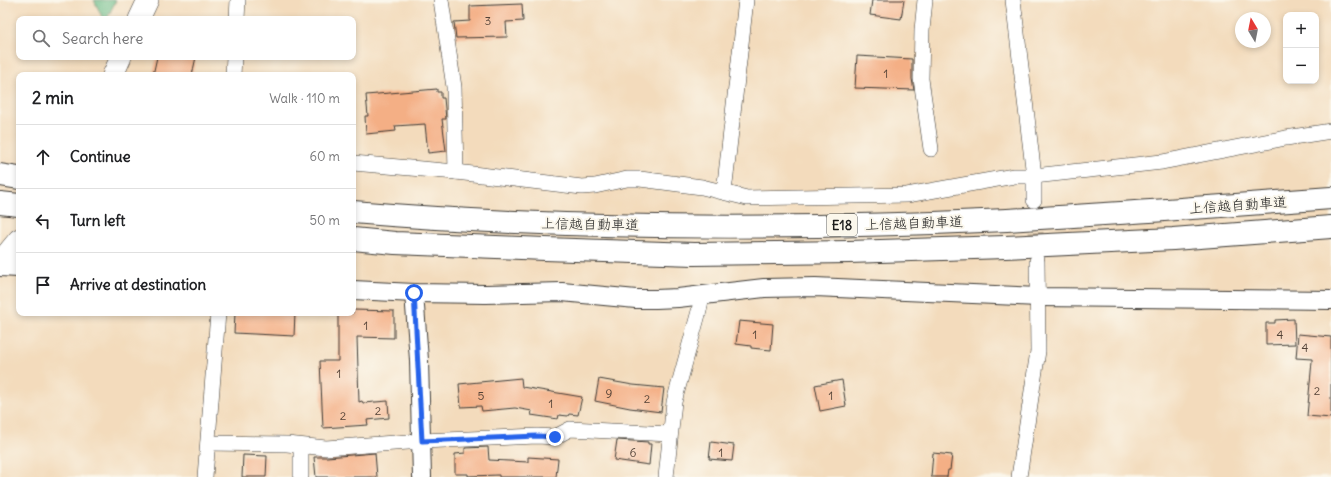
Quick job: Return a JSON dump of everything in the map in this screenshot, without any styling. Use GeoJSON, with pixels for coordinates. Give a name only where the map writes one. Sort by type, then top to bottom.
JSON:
{"type":"FeatureCollection","features":[{"type":"Feature","properties":{"kind":"highway"},"geometry":{"type":"LineString","coordinates":[[0,175],[16,178]]}},
{"type":"Feature","properties":{"kind":"highway","name":"上信越自動車道"},"geometry":{"type":"LineString","coordinates":[[356,212],[547,224],[696,227],[846,225],[1013,219],[1175,210],[1331,198]]}},
{"type":"Feature","properties":{"kind":"highway"},"geometry":{"type":"LineString","coordinates":[[0,203],[16,205]]}},
{"type":"Feature","properties":{"kind":"highway","name":"上信越自動車道"},"geometry":{"type":"LineString","coordinates":[[356,239],[545,249],[678,253],[810,253],[1051,245],[1331,227]]}},
{"type":"Feature","properties":{"kind":"main road"},"geometry":{"type":"LineString","coordinates":[[140,16],[148,0]]}},
{"type":"Feature","properties":{"kind":"main road"},"geometry":{"type":"LineString","coordinates":[[114,72],[120,60]]}},
{"type":"Feature","properties":{"kind":"main road"},"geometry":{"type":"LineString","coordinates":[[0,262],[16,243]]}},
{"type":"Feature","properties":{"kind":"street"},"geometry":{"type":"LineString","coordinates":[[237,16],[238,0]]}},
{"type":"Feature","properties":{"kind":"street"},"geometry":{"type":"LineString","coordinates":[[442,0],[454,87],[456,172]]}},
{"type":"Feature","properties":{"kind":"street"},"geometry":{"type":"LineString","coordinates":[[724,192],[746,0]]}},
{"type":"Feature","properties":{"kind":"street"},"geometry":{"type":"LineString","coordinates":[[925,0],[922,30],[921,79],[931,150]]}},
{"type":"Feature","properties":{"kind":"street"},"geometry":{"type":"LineString","coordinates":[[1013,0],[1034,176],[1034,200]]}},
{"type":"Feature","properties":{"kind":"street"},"geometry":{"type":"LineString","coordinates":[[233,72],[234,60]]}},
{"type":"Feature","properties":{"kind":"street"},"geometry":{"type":"LineString","coordinates":[[356,163],[456,172],[582,187],[640,179],[702,187],[747,198],[907,194],[1014,176],[1034,176],[1162,162],[1286,138],[1331,131]]}},
{"type":"Feature","properties":{"kind":"street"},"geometry":{"type":"LineString","coordinates":[[1019,477],[1038,351],[1037,261]]}},
{"type":"Feature","properties":{"kind":"street"},"geometry":{"type":"LineString","coordinates":[[0,267],[16,268]]}},
{"type":"Feature","properties":{"kind":"street"},"geometry":{"type":"LineString","coordinates":[[356,290],[486,294],[562,292],[636,300],[678,298],[764,288],[815,287],[1038,297],[1331,300]]}},
{"type":"Feature","properties":{"kind":"street"},"geometry":{"type":"LineString","coordinates":[[414,293],[422,441],[422,477]]}},
{"type":"Feature","properties":{"kind":"street"},"geometry":{"type":"LineString","coordinates":[[666,477],[674,402],[702,295]]}},
{"type":"Feature","properties":{"kind":"street"},"geometry":{"type":"LineString","coordinates":[[205,477],[218,316]]}},
{"type":"Feature","properties":{"kind":"street"},"geometry":{"type":"LineString","coordinates":[[208,443],[287,444],[326,448],[422,441],[537,436],[555,437],[570,429],[670,434]]}},
{"type":"Feature","properties":{"kind":"street"},"geometry":{"type":"LineString","coordinates":[[301,446],[301,477]]}},
{"type":"Feature","properties":{"kind":"green space"},"geometry":{"type":"Polygon","coordinates":[[[94,0],[116,0],[108,16],[102,16],[94,0]]]}},
{"type":"Feature","properties":{"kind":"building"},"geometry":{"type":"Polygon","coordinates":[[[872,0],[904,0],[901,19],[870,15],[872,0]]]}},
{"type":"Feature","properties":{"kind":"building"},"geometry":{"type":"Polygon","coordinates":[[[522,4],[523,21],[506,22],[507,37],[456,38],[454,22],[470,21],[470,6],[522,4]]]}},
{"type":"Feature","properties":{"kind":"building"},"geometry":{"type":"Polygon","coordinates":[[[857,56],[912,59],[912,79],[914,90],[855,88],[857,56]]]}},
{"type":"Feature","properties":{"kind":"building"},"geometry":{"type":"Polygon","coordinates":[[[156,60],[195,60],[193,72],[154,72],[156,60]]]}},
{"type":"Feature","properties":{"kind":"building"},"geometry":{"type":"Polygon","coordinates":[[[437,89],[437,92],[441,92],[441,98],[444,98],[446,119],[442,119],[446,151],[428,153],[425,124],[395,126],[396,131],[366,134],[365,116],[368,116],[366,95],[437,89]]]}},
{"type":"Feature","properties":{"kind":"building"},"geometry":{"type":"Polygon","coordinates":[[[356,310],[394,311],[394,338],[357,337],[359,402],[388,401],[389,418],[367,420],[368,425],[323,428],[320,361],[338,361],[338,316],[356,316],[356,310]]]}},
{"type":"Feature","properties":{"kind":"building"},"geometry":{"type":"Polygon","coordinates":[[[235,316],[295,316],[294,336],[234,333],[235,316]]]}},
{"type":"Feature","properties":{"kind":"building"},"geometry":{"type":"Polygon","coordinates":[[[1294,319],[1295,344],[1266,345],[1266,323],[1275,323],[1275,320],[1294,319]]]}},
{"type":"Feature","properties":{"kind":"building"},"geometry":{"type":"Polygon","coordinates":[[[739,321],[773,324],[771,350],[751,348],[751,346],[736,344],[739,321]]]}},
{"type":"Feature","properties":{"kind":"building"},"geometry":{"type":"Polygon","coordinates":[[[1298,334],[1331,337],[1331,418],[1307,416],[1312,359],[1296,358],[1298,334]]]}},
{"type":"Feature","properties":{"kind":"building"},"geometry":{"type":"Polygon","coordinates":[[[521,378],[522,387],[582,397],[578,415],[559,415],[558,419],[531,415],[532,411],[515,408],[482,411],[481,406],[461,407],[459,384],[521,378]]]}},
{"type":"Feature","properties":{"kind":"building"},"geometry":{"type":"Polygon","coordinates":[[[599,379],[633,385],[664,388],[661,412],[595,401],[599,379]]]}},
{"type":"Feature","properties":{"kind":"building"},"geometry":{"type":"Polygon","coordinates":[[[842,380],[846,406],[820,411],[815,385],[842,380]]]}},
{"type":"Feature","properties":{"kind":"building"},"geometry":{"type":"Polygon","coordinates":[[[617,440],[648,442],[648,444],[651,444],[649,465],[614,460],[617,440]]]}},
{"type":"Feature","properties":{"kind":"building"},"geometry":{"type":"Polygon","coordinates":[[[711,442],[734,445],[732,461],[709,459],[711,442]]]}},
{"type":"Feature","properties":{"kind":"building"},"geometry":{"type":"Polygon","coordinates":[[[488,447],[489,460],[528,462],[528,457],[558,459],[556,477],[499,477],[499,475],[468,476],[468,474],[455,474],[455,454],[465,453],[465,448],[488,447]]]}},
{"type":"Feature","properties":{"kind":"building"},"geometry":{"type":"Polygon","coordinates":[[[375,453],[377,477],[316,477],[314,457],[375,453]]]}},
{"type":"Feature","properties":{"kind":"building"},"geometry":{"type":"Polygon","coordinates":[[[933,453],[952,455],[950,470],[948,470],[947,477],[931,477],[933,453]]]}},
{"type":"Feature","properties":{"kind":"building"},"geometry":{"type":"Polygon","coordinates":[[[243,455],[267,456],[266,477],[242,477],[243,455]]]}},
{"type":"Feature","properties":{"kind":"tunnel"},"geometry":{"type":"LineString","coordinates":[[1035,209],[1037,255]]}},
{"type":"Feature","properties":{"kind":"route"},"geometry":{"type":"LineString","coordinates":[[414,293],[419,360],[422,441],[537,436],[555,437]]}}]}
